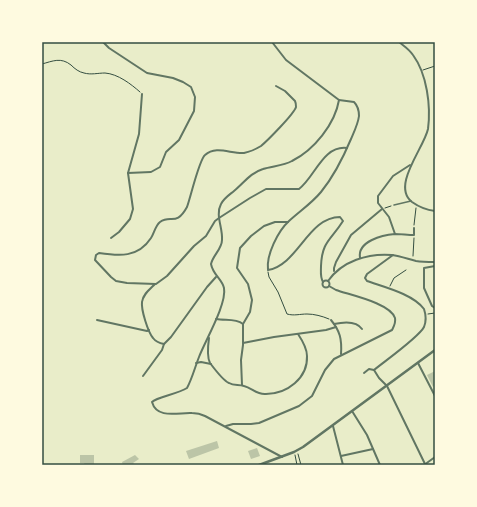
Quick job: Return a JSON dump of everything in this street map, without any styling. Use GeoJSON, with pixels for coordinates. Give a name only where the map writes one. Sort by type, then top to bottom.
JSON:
{"type":"FeatureCollection","features":[{"type":"Feature","properties":{"kind":"street"},"geometry":{"type":"LineString","coordinates":[[103,42],[109,48],[147,73],[173,78],[183,82],[191,87],[195,97],[194,111],[179,140],[166,152],[160,167],[151,172],[128,173]]}},
{"type":"Feature","properties":{"kind":"street"},"geometry":{"type":"LineString","coordinates":[[226,426],[232,424],[259,423],[302,405],[312,396],[330,362],[341,354],[388,333],[392,330],[395,320],[392,314],[383,306],[336,290],[329,286],[324,287],[320,274],[321,258],[324,246],[343,221],[340,217],[330,219],[313,230],[294,253],[274,269],[268,270],[268,259],[274,243],[288,222],[312,202],[327,184],[343,158],[359,117],[356,104],[354,102],[339,100],[286,60],[272,42]]}},
{"type":"Feature","properties":{"kind":"street"},"geometry":{"type":"LineString","coordinates":[[400,42],[413,55],[421,71],[426,90],[428,113],[427,130],[411,165],[406,196],[417,205],[435,211]]}},
{"type":"Feature","properties":{"kind":"street"},"geometry":{"type":"LineString","coordinates":[[156,284],[127,283],[113,279],[96,261],[95,256],[99,253],[120,256],[135,252],[147,243],[158,223],[161,221],[176,219],[181,216],[190,201],[199,166],[202,158],[206,154],[217,150],[244,153],[260,146],[271,137],[292,114],[296,107],[293,98],[276,86]]}},
{"type":"Feature","properties":{"kind":"street"},"geometry":{"type":"LineString","coordinates":[[111,238],[119,232],[130,218],[133,209],[128,173],[139,134],[142,94]]}},
{"type":"Feature","properties":{"kind":"street"},"geometry":{"type":"LineString","coordinates":[[282,457],[226,426],[198,413],[170,414],[161,412],[154,408],[152,402],[186,388],[209,337],[222,303],[224,287],[222,282],[216,277],[211,264],[222,242],[219,218],[222,202],[246,178],[261,169],[292,161],[313,146],[336,114],[339,100]]}},
{"type":"Feature","properties":{"kind":"street"},"geometry":{"type":"LineString","coordinates":[[164,344],[155,341],[149,330],[142,306],[142,302],[147,293],[167,276],[194,246],[206,236],[215,221],[219,218],[266,190],[299,189],[330,152],[338,148],[347,148]]}},
{"type":"Feature","properties":{"kind":"street"},"geometry":{"type":"LineString","coordinates":[[395,234],[389,217],[378,203],[379,194],[394,176],[411,165]]}},
{"type":"Feature","properties":{"kind":"street"},"geometry":{"type":"LineString","coordinates":[[394,205],[411,201]]}},
{"type":"Feature","properties":{"kind":"street"},"geometry":{"type":"LineString","coordinates":[[323,282],[325,280],[328,281],[334,272],[336,262],[351,235],[382,209]]}},
{"type":"Feature","properties":{"kind":"street"},"geometry":{"type":"LineString","coordinates":[[242,385],[241,360],[243,324],[250,312],[252,300],[248,284],[237,268],[240,248],[251,236],[264,226],[275,222],[288,222]]}},
{"type":"Feature","properties":{"kind":"street"},"geometry":{"type":"LineString","coordinates":[[360,258],[360,251],[362,247],[370,241],[395,234],[414,235],[414,228]]}},
{"type":"Feature","properties":{"kind":"street"},"geometry":{"type":"LineString","coordinates":[[334,272],[360,258],[377,255],[393,255],[413,260],[435,262]]}},
{"type":"Feature","properties":{"kind":"street"},"geometry":{"type":"LineString","coordinates":[[364,373],[369,369],[374,370],[418,334],[424,326],[426,315],[424,309],[417,302],[367,281],[365,277],[393,255]]}},
{"type":"Feature","properties":{"kind":"street"},"geometry":{"type":"LineString","coordinates":[[435,266],[424,268],[424,288],[432,306],[435,308]]}},
{"type":"Feature","properties":{"kind":"street"},"geometry":{"type":"LineString","coordinates":[[142,376],[162,350],[164,344],[171,337],[216,277]]}},
{"type":"Feature","properties":{"kind":"street"},"geometry":{"type":"LineString","coordinates":[[328,281],[329,286]]}},
{"type":"Feature","properties":{"kind":"street"},"geometry":{"type":"LineString","coordinates":[[216,319],[234,320],[243,324]]}},
{"type":"Feature","properties":{"kind":"street"},"geometry":{"type":"LineString","coordinates":[[98,320],[146,331],[149,330]]}},
{"type":"Feature","properties":{"kind":"street"},"geometry":{"type":"LineString","coordinates":[[331,320],[340,337],[341,354]]}},
{"type":"Feature","properties":{"kind":"street"},"geometry":{"type":"LineString","coordinates":[[334,324],[346,322],[359,325],[362,328]]}},
{"type":"Feature","properties":{"kind":"street"},"geometry":{"type":"LineString","coordinates":[[243,343],[326,330],[336,327]]}},
{"type":"Feature","properties":{"kind":"street"},"geometry":{"type":"LineString","coordinates":[[209,337],[209,354],[211,364],[225,381],[236,385],[242,385],[255,392],[266,394],[285,389],[295,383],[303,374],[307,358],[306,350],[298,334]]}},
{"type":"Feature","properties":{"kind":"street"},"geometry":{"type":"LineString","coordinates":[[259,465],[296,451],[435,350]]}},
{"type":"Feature","properties":{"kind":"street"},"geometry":{"type":"LineString","coordinates":[[196,363],[201,362],[211,364]]}},
{"type":"Feature","properties":{"kind":"street"},"geometry":{"type":"LineString","coordinates":[[418,363],[435,394]]}},
{"type":"Feature","properties":{"kind":"street"},"geometry":{"type":"LineString","coordinates":[[374,370],[387,386],[424,465],[435,456]]}},
{"type":"Feature","properties":{"kind":"street"},"geometry":{"type":"LineString","coordinates":[[352,411],[367,435],[380,465]]}},
{"type":"Feature","properties":{"kind":"street"},"geometry":{"type":"LineString","coordinates":[[333,425],[343,465]]}},
{"type":"Feature","properties":{"kind":"street"},"geometry":{"type":"LineString","coordinates":[[341,456],[373,449]]}},
{"type":"Feature","properties":{"kind":"street"},"geometry":{"type":"LineString","coordinates":[[273,452],[275,460]]}},
{"type":"Feature","properties":{"kind":"path"},"geometry":{"type":"LineString","coordinates":[[42,64],[59,60],[68,62],[82,73],[106,73],[115,75],[142,94]]}},
{"type":"Feature","properties":{"kind":"path"},"geometry":{"type":"LineString","coordinates":[[421,71],[435,66]]}},
{"type":"Feature","properties":{"kind":"path"},"geometry":{"type":"LineString","coordinates":[[382,209],[394,205]]}},
{"type":"Feature","properties":{"kind":"path"},"geometry":{"type":"LineString","coordinates":[[414,228],[417,205]]}},
{"type":"Feature","properties":{"kind":"path"},"geometry":{"type":"LineString","coordinates":[[413,260],[414,235]]}},
{"type":"Feature","properties":{"kind":"path"},"geometry":{"type":"LineString","coordinates":[[268,270],[269,277],[288,314],[316,315],[331,320]]}},
{"type":"Feature","properties":{"kind":"path"},"geometry":{"type":"LineString","coordinates":[[389,289],[394,278],[406,270]]}},
{"type":"Feature","properties":{"kind":"path"},"geometry":{"type":"LineString","coordinates":[[426,315],[435,313]]}},
{"type":"Feature","properties":{"kind":"path"},"geometry":{"type":"LineString","coordinates":[[296,451],[297,465]]}},
{"type":"Feature","properties":{"kind":"path"},"geometry":{"type":"LineString","coordinates":[[296,451],[301,465]]}},
{"type":"Feature","properties":{"kind":"building"},"geometry":{"type":"Polygon","coordinates":[[[435,371],[435,385],[433,387],[427,375],[435,371]]]}},
{"type":"Feature","properties":{"kind":"building"},"geometry":{"type":"Polygon","coordinates":[[[217,441],[219,448],[189,459],[186,451],[217,441]]]}},
{"type":"Feature","properties":{"kind":"building"},"geometry":{"type":"Polygon","coordinates":[[[257,448],[260,456],[251,459],[248,451],[257,448]]]}},
{"type":"Feature","properties":{"kind":"building"},"geometry":{"type":"Polygon","coordinates":[[[80,455],[94,455],[94,465],[85,465],[84,463],[80,463],[80,455]]]}},
{"type":"Feature","properties":{"kind":"building"},"geometry":{"type":"Polygon","coordinates":[[[135,455],[139,459],[133,463],[134,464],[123,465],[122,462],[135,455]]]}}]}
